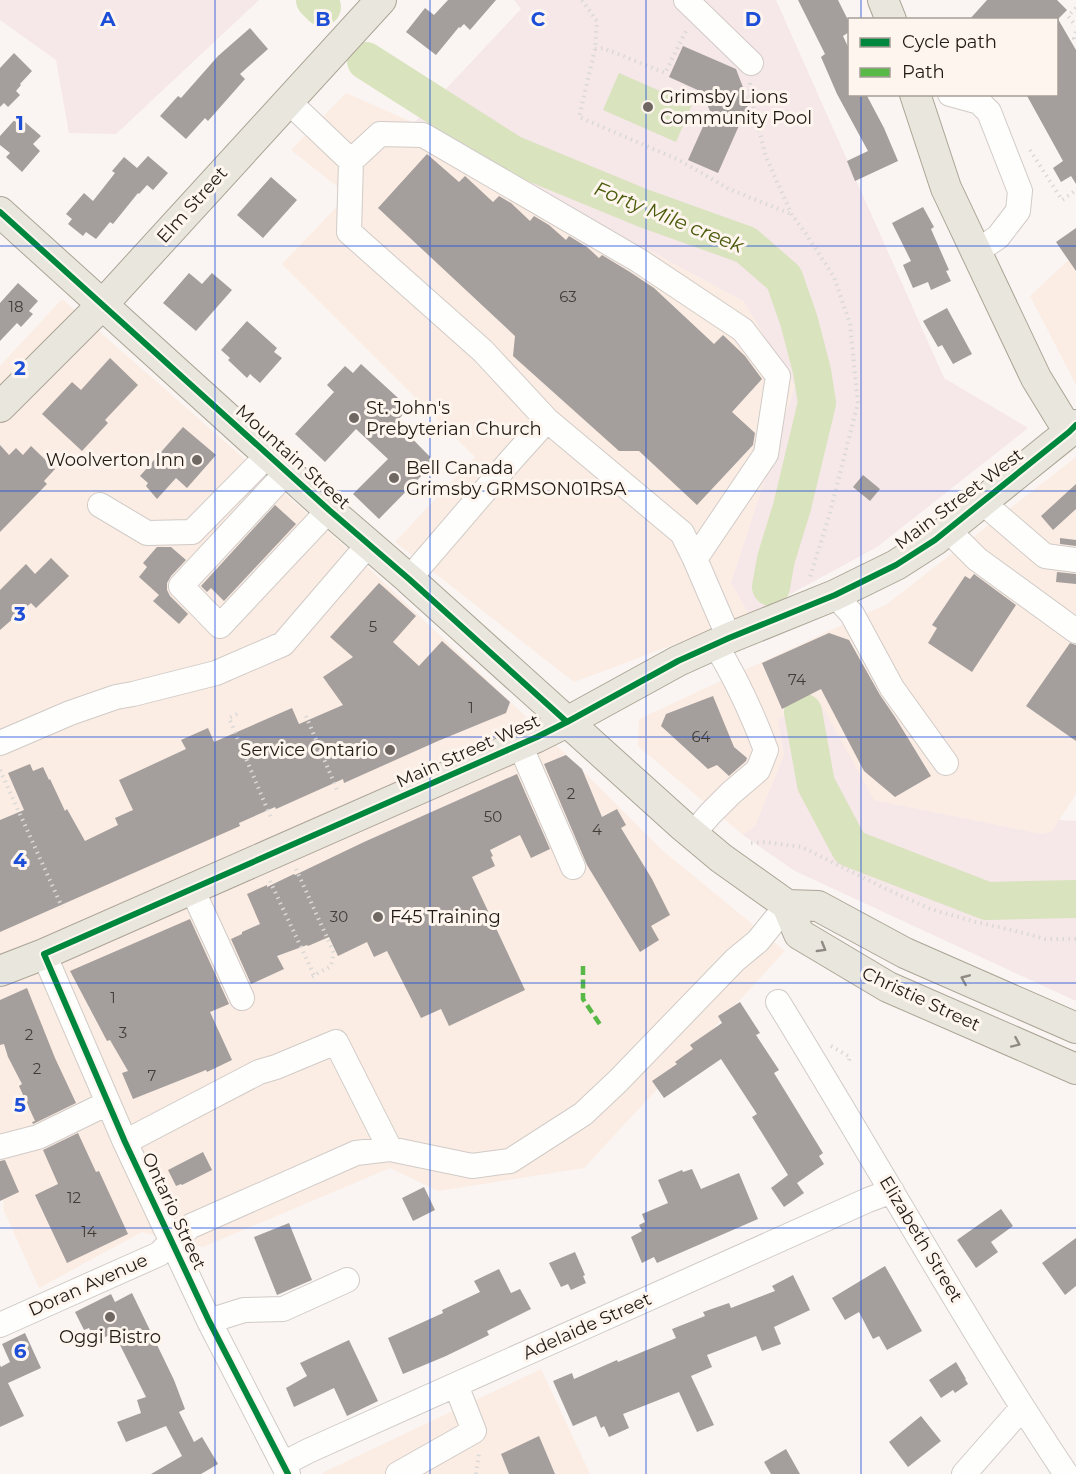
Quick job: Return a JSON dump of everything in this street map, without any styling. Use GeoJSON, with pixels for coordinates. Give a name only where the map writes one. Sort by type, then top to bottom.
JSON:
{"type":"FeatureCollection","features":[{"type":"Feature","properties":{"kind":"main road","name":"Elm Street"},"geometry":{"type":"LineString","coordinates":[[0,407],[103,304],[381,0]]}},
{"type":"Feature","properties":{"kind":"main road"},"geometry":{"type":"LineString","coordinates":[[884,0],[890,18]]}},
{"type":"Feature","properties":{"kind":"main road","name":"Main Street West"},"geometry":{"type":"LineString","coordinates":[[0,971],[44,954],[520,744],[567,722],[678,661],[835,596],[896,565],[935,540],[1074,432],[1036,378],[946,188],[920,96]]}},
{"type":"Feature","properties":{"kind":"main road","name":"Mountain Street"},"geometry":{"type":"LineString","coordinates":[[0,212],[567,722]]}},
{"type":"Feature","properties":{"kind":"main road"},"geometry":{"type":"LineString","coordinates":[[567,722],[692,835],[787,905]]}},
{"type":"Feature","properties":{"kind":"main road","name":"Christie Street"},"geometry":{"type":"LineString","coordinates":[[1076,1028],[905,953],[818,906],[787,905],[799,934],[888,987],[1076,1069]]}},
{"type":"Feature","properties":{"kind":"street"},"geometry":{"type":"LineString","coordinates":[[691,5],[751,63]]}},
{"type":"Feature","properties":{"kind":"street"},"geometry":{"type":"LineString","coordinates":[[957,96],[979,102],[989,112],[1020,191],[1018,211],[998,237],[976,252]]}},
{"type":"Feature","properties":{"kind":"street"},"geometry":{"type":"LineString","coordinates":[[288,101],[351,161]]}},
{"type":"Feature","properties":{"kind":"street"},"geometry":{"type":"LineString","coordinates":[[692,835],[710,813],[758,770],[766,750],[752,713],[731,670],[695,559],[682,533],[548,420],[483,351],[349,232],[351,161],[380,134],[423,135],[638,260],[743,330],[778,376],[766,454],[695,559]]}},
{"type":"Feature","properties":{"kind":"street"},"geometry":{"type":"LineString","coordinates":[[409,579],[548,420]]}},
{"type":"Feature","properties":{"kind":"street"},"geometry":{"type":"LineString","coordinates":[[100,504],[147,533],[192,532],[277,463]]}},
{"type":"Feature","properties":{"kind":"street"},"geometry":{"type":"LineString","coordinates":[[277,463],[181,586],[220,626],[329,510]]}},
{"type":"Feature","properties":{"kind":"street"},"geometry":{"type":"LineString","coordinates":[[982,502],[1045,556],[1076,560]]}},
{"type":"Feature","properties":{"kind":"street"},"geometry":{"type":"LineString","coordinates":[[948,530],[977,558],[1076,631]]}},
{"type":"Feature","properties":{"kind":"street"},"geometry":{"type":"LineString","coordinates":[[0,743],[70,713],[116,698],[216,673],[283,644],[368,545]]}},
{"type":"Feature","properties":{"kind":"street"},"geometry":{"type":"LineString","coordinates":[[835,596],[852,615],[892,688],[946,763]]}},
{"type":"Feature","properties":{"kind":"street"},"geometry":{"type":"LineString","coordinates":[[520,744],[573,867]]}},
{"type":"Feature","properties":{"kind":"street"},"geometry":{"type":"LineString","coordinates":[[192,889],[242,998]]}},
{"type":"Feature","properties":{"kind":"street","name":"Doran Avenue"},"geometry":{"type":"LineString","coordinates":[[0,1324],[159,1254],[190,1226],[356,1153],[390,1149],[472,1166],[510,1161],[583,1114],[735,960],[758,941],[787,905]]}},
{"type":"Feature","properties":{"kind":"street","name":"Ontario Street"},"geometry":{"type":"LineString","coordinates":[[44,954],[125,1142],[209,1321],[286,1469]]}},
{"type":"Feature","properties":{"kind":"street","name":"Elizabeth Street"},"geometry":{"type":"LineString","coordinates":[[778,1002],[1022,1408],[1066,1474]]}},
{"type":"Feature","properties":{"kind":"street"},"geometry":{"type":"LineString","coordinates":[[125,1142],[259,1072],[336,1042],[390,1149]]}},
{"type":"Feature","properties":{"kind":"street"},"geometry":{"type":"LineString","coordinates":[[0,1147],[38,1137],[108,1103]]}},
{"type":"Feature","properties":{"kind":"street","name":"Adelaide Street"},"geometry":{"type":"LineString","coordinates":[[286,1469],[308,1451],[892,1191]]}},
{"type":"Feature","properties":{"kind":"street"},"geometry":{"type":"LineString","coordinates":[[209,1321],[244,1310],[283,1309],[347,1280]]}},
{"type":"Feature","properties":{"kind":"street"},"geometry":{"type":"LineString","coordinates":[[398,1474],[474,1431],[456,1385]]}},
{"type":"Feature","properties":{"kind":"street"},"geometry":{"type":"LineString","coordinates":[[964,1474],[1022,1408]]}},
{"type":"Feature","properties":{"kind":"path"},"geometry":{"type":"LineString","coordinates":[[582,0],[597,21],[595,49],[579,117],[679,160],[729,189],[792,215]]}},
{"type":"Feature","properties":{"kind":"path"},"geometry":{"type":"LineString","coordinates":[[595,49],[603,48],[665,73],[691,5]]}},
{"type":"Feature","properties":{"kind":"path"},"geometry":{"type":"LineString","coordinates":[[1076,8],[1068,16],[1076,26]]}},
{"type":"Feature","properties":{"kind":"path"},"geometry":{"type":"LineString","coordinates":[[1076,32],[1074,38],[1076,42]]}},
{"type":"Feature","properties":{"kind":"path"},"geometry":{"type":"LineString","coordinates":[[751,63],[750,95],[766,157],[792,215],[834,277],[850,324],[858,403],[829,516],[810,577]]}},
{"type":"Feature","properties":{"kind":"path"},"geometry":{"type":"LineString","coordinates":[[1028,146],[1062,200],[1076,190]]}},
{"type":"Feature","properties":{"kind":"path"},"geometry":{"type":"LineString","coordinates":[[237,714],[229,718],[271,818]]}},
{"type":"Feature","properties":{"kind":"path"},"geometry":{"type":"LineString","coordinates":[[306,716],[337,790]]}},
{"type":"Feature","properties":{"kind":"path"},"geometry":{"type":"LineString","coordinates":[[0,771],[62,907]]}},
{"type":"Feature","properties":{"kind":"path"},"geometry":{"type":"LineString","coordinates":[[751,843],[765,842],[802,847],[930,909],[1045,939],[1076,939]]}},
{"type":"Feature","properties":{"kind":"path"},"geometry":{"type":"LineString","coordinates":[[295,868],[334,953],[331,966],[309,978]]}},
{"type":"Feature","properties":{"kind":"path"},"geometry":{"type":"LineString","coordinates":[[270,880],[314,975]]}},
{"type":"Feature","properties":{"kind":"shaded area"},"geometry":{"type":"Polygon","coordinates":[[[0,0],[259,0],[116,134],[69,133],[56,60],[0,20],[0,0]]]}},
{"type":"Feature","properties":{"kind":"shaded area"},"geometry":{"type":"Polygon","coordinates":[[[514,0],[776,0],[944,378],[1028,428],[877,547],[750,616],[731,583],[795,386],[743,301],[414,123],[521,9],[514,0]]]}},
{"type":"Feature","properties":{"kind":"shaded area","name":"Grimsby Lions Community Pool"},"geometry":{"type":"Polygon","coordinates":[[[619,73],[692,105],[676,142],[603,110],[619,73]]]}},
{"type":"Feature","properties":{"kind":"shaded area"},"geometry":{"type":"Polygon","coordinates":[[[346,93],[414,123],[743,301],[795,386],[731,583],[750,616],[574,682],[395,542],[475,457],[282,264],[348,195],[291,150],[346,93]]]}},
{"type":"Feature","properties":{"kind":"shaded area"},"geometry":{"type":"Polygon","coordinates":[[[1076,253],[1076,385],[1030,296],[1076,253]]]}},
{"type":"Feature","properties":{"kind":"shaded area"},"geometry":{"type":"Polygon","coordinates":[[[62,299],[358,558],[575,763],[662,850],[785,951],[584,1168],[438,1191],[390,1168],[203,1247],[142,1232],[39,1288],[4,1211],[0,1165],[0,366],[62,299]]]}},
{"type":"Feature","properties":{"kind":"shaded area"},"geometry":{"type":"Polygon","coordinates":[[[1076,457],[1076,794],[1052,831],[1042,834],[873,800],[818,702],[778,719],[784,755],[755,826],[743,835],[638,746],[639,719],[887,604],[1076,457]]]}},
{"type":"Feature","properties":{"kind":"shaded area"},"geometry":{"type":"Polygon","coordinates":[[[819,701],[874,800],[1042,834],[1052,831],[1059,820],[1076,821],[1076,1001],[795,871],[743,835],[755,826],[784,755],[778,719],[819,701]]]}},
{"type":"Feature","properties":{"kind":"shaded area"},"geometry":{"type":"Polygon","coordinates":[[[541,1369],[590,1474],[322,1473],[541,1369]]]}},
{"type":"Feature","properties":{"kind":"building"},"geometry":{"type":"Polygon","coordinates":[[[448,0],[496,0],[470,30],[464,24],[459,27],[436,55],[406,32],[425,8],[434,15],[448,0]]]}},
{"type":"Feature","properties":{"kind":"building"},"geometry":{"type":"Polygon","coordinates":[[[798,0],[838,0],[848,20],[848,33],[843,36],[848,47],[848,96],[867,96],[898,161],[855,181],[847,161],[868,151],[837,94],[821,57],[825,54],[798,0]]]}},
{"type":"Feature","properties":{"kind":"building"},"geometry":{"type":"Polygon","coordinates":[[[987,0],[1057,0],[1067,10],[1058,19],[971,18],[987,0]]]}},
{"type":"Feature","properties":{"kind":"building"},"geometry":{"type":"Polygon","coordinates":[[[1058,19],[1076,50],[1076,184],[1071,176],[1061,182],[1053,168],[1063,161],[1027,96],[1058,96],[1058,19]]]}},
{"type":"Feature","properties":{"kind":"building"},"geometry":{"type":"Polygon","coordinates":[[[250,28],[268,49],[240,74],[245,79],[208,121],[205,118],[186,139],[160,116],[178,96],[181,98],[218,56],[250,28]]]}},
{"type":"Feature","properties":{"kind":"building"},"geometry":{"type":"Polygon","coordinates":[[[683,46],[736,69],[749,103],[718,173],[688,160],[710,111],[702,92],[669,77],[683,46]]]}},
{"type":"Feature","properties":{"kind":"building"},"geometry":{"type":"Polygon","coordinates":[[[14,53],[32,71],[16,91],[20,95],[8,107],[4,103],[0,107],[0,68],[14,53]]]}},
{"type":"Feature","properties":{"kind":"building"},"geometry":{"type":"Polygon","coordinates":[[[18,116],[41,136],[33,144],[40,151],[22,172],[6,157],[10,153],[0,145],[0,136],[18,116]]]}},
{"type":"Feature","properties":{"kind":"building"},"geometry":{"type":"Polygon","coordinates":[[[427,154],[459,182],[465,176],[493,202],[499,196],[511,203],[530,221],[534,216],[566,240],[569,236],[599,258],[602,255],[630,272],[654,288],[714,344],[723,335],[745,356],[762,379],[732,412],[755,433],[753,445],[697,505],[639,451],[619,451],[513,356],[515,336],[378,208],[427,154]]]}},
{"type":"Feature","properties":{"kind":"building"},"geometry":{"type":"Polygon","coordinates":[[[148,156],[168,173],[153,190],[147,185],[138,193],[113,224],[110,222],[96,239],[86,232],[83,236],[68,224],[72,219],[66,214],[84,193],[93,201],[115,173],[112,171],[124,157],[137,168],[148,156]]]}},
{"type":"Feature","properties":{"kind":"building"},"geometry":{"type":"Polygon","coordinates":[[[271,177],[297,200],[263,238],[237,215],[271,177]]]}},
{"type":"Feature","properties":{"kind":"building"},"geometry":{"type":"Polygon","coordinates":[[[923,207],[934,227],[931,229],[949,270],[946,271],[951,281],[931,290],[928,282],[913,288],[903,265],[911,261],[892,223],[923,207]]]}},
{"type":"Feature","properties":{"kind":"building"},"geometry":{"type":"Polygon","coordinates":[[[1076,228],[1076,271],[1056,242],[1076,228]]]}},
{"type":"Feature","properties":{"kind":"building"},"geometry":{"type":"Polygon","coordinates":[[[189,273],[202,284],[212,273],[232,290],[196,331],[163,303],[189,273]]]}},
{"type":"Feature","properties":{"kind":"building"},"geometry":{"type":"Polygon","coordinates":[[[18,283],[38,301],[29,311],[33,314],[21,327],[17,323],[0,341],[0,303],[18,283]]]}},
{"type":"Feature","properties":{"kind":"building"},"geometry":{"type":"Polygon","coordinates":[[[947,308],[972,354],[953,364],[942,345],[938,347],[923,321],[947,308]]]}},
{"type":"Feature","properties":{"kind":"building"},"geometry":{"type":"Polygon","coordinates":[[[247,321],[277,348],[274,352],[282,358],[260,383],[250,374],[247,378],[221,350],[247,321]]]}},
{"type":"Feature","properties":{"kind":"building"},"geometry":{"type":"Polygon","coordinates":[[[110,358],[138,385],[105,420],[108,423],[82,451],[42,414],[72,382],[81,390],[110,358]]]}},
{"type":"Feature","properties":{"kind":"building","name":"St. John's Prebyterian Church"},"geometry":{"type":"Polygon","coordinates":[[[361,364],[409,408],[396,422],[435,462],[379,519],[353,494],[388,459],[356,429],[325,462],[295,434],[334,392],[327,385],[345,366],[353,373],[361,364]]]}},
{"type":"Feature","properties":{"kind":"building"},"geometry":{"type":"Polygon","coordinates":[[[183,427],[216,455],[187,488],[176,478],[157,499],[146,486],[148,483],[140,476],[183,427]]]}},
{"type":"Feature","properties":{"kind":"building"},"geometry":{"type":"Polygon","coordinates":[[[0,445],[9,455],[16,448],[23,455],[31,446],[55,469],[44,481],[47,484],[0,532],[0,445]]]}},
{"type":"Feature","properties":{"kind":"building"},"geometry":{"type":"Polygon","coordinates":[[[863,475],[880,489],[870,501],[853,487],[863,475]]]}},
{"type":"Feature","properties":{"kind":"building"},"geometry":{"type":"Polygon","coordinates":[[[1076,484],[1076,509],[1053,530],[1041,516],[1076,484]]]}},
{"type":"Feature","properties":{"kind":"building"},"geometry":{"type":"Polygon","coordinates":[[[275,505],[296,524],[224,601],[211,588],[207,592],[201,586],[275,505]]]}},
{"type":"Feature","properties":{"kind":"building"},"geometry":{"type":"Polygon","coordinates":[[[1060,538],[1076,540],[1076,546],[1060,544],[1060,538]]]}},
{"type":"Feature","properties":{"kind":"building"},"geometry":{"type":"Polygon","coordinates":[[[157,547],[171,547],[186,560],[167,583],[170,596],[188,614],[179,624],[153,601],[159,595],[139,577],[147,567],[143,563],[157,547]]]}},
{"type":"Feature","properties":{"kind":"building"},"geometry":{"type":"Polygon","coordinates":[[[51,558],[69,576],[36,608],[31,603],[0,630],[0,590],[26,564],[35,574],[51,558]]]}},
{"type":"Feature","properties":{"kind":"building"},"geometry":{"type":"Polygon","coordinates":[[[1057,572],[1076,574],[1076,584],[1056,582],[1057,572]]]}},
{"type":"Feature","properties":{"kind":"building"},"geometry":{"type":"Polygon","coordinates":[[[974,574],[1016,605],[972,672],[928,643],[937,628],[932,625],[965,576],[970,579],[974,574]]]}},
{"type":"Feature","properties":{"kind":"building"},"geometry":{"type":"Polygon","coordinates":[[[379,583],[416,616],[393,642],[419,666],[442,641],[510,702],[506,713],[344,783],[343,779],[276,809],[275,807],[239,823],[240,826],[0,932],[0,820],[24,810],[8,773],[30,764],[33,771],[43,767],[65,811],[67,809],[85,841],[118,825],[115,818],[133,810],[119,780],[186,749],[181,740],[208,728],[214,742],[292,708],[299,724],[343,705],[323,677],[353,657],[330,637],[379,583]]]}},
{"type":"Feature","properties":{"kind":"building"},"geometry":{"type":"Polygon","coordinates":[[[829,633],[849,640],[880,695],[931,776],[895,797],[864,771],[821,689],[782,709],[762,663],[829,633]]]}},
{"type":"Feature","properties":{"kind":"building"},"geometry":{"type":"Polygon","coordinates":[[[1070,643],[1076,645],[1076,741],[1026,706],[1070,643]]]}},
{"type":"Feature","properties":{"kind":"building"},"geometry":{"type":"Polygon","coordinates":[[[713,696],[734,747],[747,758],[729,776],[717,765],[708,769],[661,726],[666,714],[713,696]]]}},
{"type":"Feature","properties":{"kind":"building"},"geometry":{"type":"Polygon","coordinates":[[[566,755],[582,769],[602,817],[617,809],[626,825],[621,828],[652,879],[670,915],[651,926],[659,940],[640,952],[587,865],[544,764],[566,755]]]}},
{"type":"Feature","properties":{"kind":"building"},"geometry":{"type":"Polygon","coordinates":[[[517,774],[550,849],[531,858],[520,835],[490,850],[495,866],[472,877],[525,990],[449,1026],[441,1009],[421,1018],[387,951],[374,957],[367,942],[338,956],[329,937],[277,956],[284,969],[251,984],[231,939],[260,924],[247,894],[295,875],[517,774]]]}},
{"type":"Feature","properties":{"kind":"building"},"geometry":{"type":"Polygon","coordinates":[[[190,919],[229,1004],[210,1012],[232,1060],[207,1072],[206,1070],[133,1099],[122,1073],[128,1071],[110,1040],[107,1041],[70,971],[190,919]]]}},
{"type":"Feature","properties":{"kind":"building"},"geometry":{"type":"Polygon","coordinates":[[[27,988],[76,1103],[33,1124],[32,1122],[35,1121],[19,1086],[22,1084],[4,1044],[0,1045],[0,1000],[27,988]]]}},
{"type":"Feature","properties":{"kind":"building"},"geometry":{"type":"Polygon","coordinates":[[[740,1002],[760,1033],[756,1035],[779,1070],[774,1073],[823,1153],[819,1156],[824,1164],[797,1183],[804,1193],[784,1207],[771,1188],[788,1175],[752,1117],[757,1114],[721,1059],[664,1098],[652,1081],[677,1064],[675,1062],[693,1049],[690,1045],[722,1023],[718,1016],[740,1002]]]}},
{"type":"Feature","properties":{"kind":"building"},"geometry":{"type":"Polygon","coordinates":[[[78,1133],[96,1172],[99,1171],[128,1234],[67,1263],[35,1195],[58,1184],[43,1150],[78,1133]]]}},
{"type":"Feature","properties":{"kind":"building"},"geometry":{"type":"Polygon","coordinates":[[[203,1152],[212,1170],[176,1186],[168,1170],[203,1152]]]}},
{"type":"Feature","properties":{"kind":"building"},"geometry":{"type":"Polygon","coordinates":[[[5,1160],[19,1192],[0,1201],[0,1161],[5,1160]]]}},
{"type":"Feature","properties":{"kind":"building"},"geometry":{"type":"Polygon","coordinates":[[[692,1169],[701,1189],[739,1173],[758,1219],[657,1263],[654,1257],[642,1263],[631,1237],[642,1231],[639,1225],[645,1222],[642,1214],[668,1203],[658,1180],[682,1170],[683,1172],[692,1169]]]}},
{"type":"Feature","properties":{"kind":"building"},"geometry":{"type":"Polygon","coordinates":[[[424,1187],[435,1210],[413,1221],[402,1198],[424,1187]]]}},
{"type":"Feature","properties":{"kind":"building"},"geometry":{"type":"Polygon","coordinates":[[[1001,1209],[1013,1226],[991,1242],[998,1252],[976,1268],[957,1240],[1001,1209]]]}},
{"type":"Feature","properties":{"kind":"building"},"geometry":{"type":"Polygon","coordinates":[[[289,1223],[312,1280],[277,1295],[254,1237],[289,1223]]]}},
{"type":"Feature","properties":{"kind":"building"},"geometry":{"type":"Polygon","coordinates":[[[1076,1238],[1076,1286],[1065,1295],[1042,1263],[1076,1238]]]}},
{"type":"Feature","properties":{"kind":"building"},"geometry":{"type":"Polygon","coordinates":[[[575,1252],[586,1283],[571,1290],[568,1284],[561,1287],[549,1263],[575,1252]]]}},
{"type":"Feature","properties":{"kind":"building"},"geometry":{"type":"Polygon","coordinates":[[[885,1266],[922,1331],[887,1350],[879,1336],[873,1339],[859,1312],[845,1320],[832,1298],[885,1266]]]}},
{"type":"Feature","properties":{"kind":"building"},"geometry":{"type":"Polygon","coordinates":[[[499,1269],[511,1293],[520,1289],[531,1309],[487,1331],[489,1335],[403,1374],[388,1338],[443,1313],[442,1310],[480,1292],[474,1281],[499,1269]]]}},
{"type":"Feature","properties":{"kind":"building"},"geometry":{"type":"Polygon","coordinates":[[[793,1275],[810,1310],[774,1327],[781,1344],[762,1351],[756,1336],[707,1355],[712,1367],[691,1376],[714,1425],[697,1432],[679,1392],[623,1414],[629,1428],[609,1437],[604,1426],[601,1428],[596,1416],[573,1426],[553,1381],[572,1373],[574,1379],[676,1338],[672,1329],[705,1316],[703,1312],[729,1303],[731,1308],[775,1291],[772,1286],[793,1275]]]}},
{"type":"Feature","properties":{"kind":"building"},"geometry":{"type":"Polygon","coordinates":[[[132,1293],[174,1380],[185,1409],[179,1412],[194,1442],[202,1437],[218,1464],[201,1474],[151,1474],[182,1456],[166,1426],[126,1442],[117,1422],[141,1413],[137,1400],[146,1397],[114,1333],[103,1338],[102,1335],[97,1337],[95,1333],[93,1335],[89,1328],[84,1330],[75,1312],[111,1294],[115,1302],[132,1293]]]}},
{"type":"Feature","properties":{"kind":"building"},"geometry":{"type":"Polygon","coordinates":[[[25,1333],[41,1368],[8,1383],[24,1416],[0,1427],[0,1365],[1,1367],[10,1362],[2,1344],[25,1333]]]}},
{"type":"Feature","properties":{"kind":"building"},"geometry":{"type":"Polygon","coordinates":[[[349,1340],[378,1401],[347,1416],[334,1388],[294,1407],[286,1388],[307,1376],[300,1363],[349,1340]]]}},
{"type":"Feature","properties":{"kind":"building"},"geometry":{"type":"Polygon","coordinates":[[[956,1362],[968,1384],[955,1393],[953,1390],[941,1398],[929,1380],[956,1362]]]}},
{"type":"Feature","properties":{"kind":"building"},"geometry":{"type":"Polygon","coordinates":[[[921,1416],[941,1441],[908,1467],[889,1442],[921,1416]]]}},
{"type":"Feature","properties":{"kind":"building"},"geometry":{"type":"Polygon","coordinates":[[[539,1436],[555,1474],[509,1474],[501,1454],[539,1436]]]}},
{"type":"Feature","properties":{"kind":"building"},"geometry":{"type":"Polygon","coordinates":[[[786,1449],[800,1474],[771,1474],[764,1462],[786,1449]]]}},
{"type":"Feature","properties":{"kind":"waterway","name":"Forty Mile creek"},"geometry":{"type":"LineString","coordinates":[[315,0],[322,7]]}},
{"type":"Feature","properties":{"kind":"waterway","name":"Forty Mile creek"},"geometry":{"type":"LineString","coordinates":[[366,61],[512,154],[643,208],[746,245],[784,278],[799,321],[812,371],[817,403],[792,507],[776,559],[771,587]]}},
{"type":"Feature","properties":{"kind":"waterway","name":"Forty Mile creek"},"geometry":{"type":"LineString","coordinates":[[803,712],[816,784],[850,848],[987,901],[1076,899]]}},
{"type":"Feature","properties":{"kind":"marked path"},"geometry":{"type":"LineString","coordinates":[[583,966],[583,999],[601,1026]]}},
{"type":"Feature","properties":{"kind":"cycle path"},"geometry":{"type":"LineString","coordinates":[[0,212],[567,722]]}},
{"type":"Feature","properties":{"kind":"cycle path"},"geometry":{"type":"LineString","coordinates":[[288,1474],[209,1321],[125,1142],[44,954],[537,737],[678,661],[835,595],[896,565],[935,540],[1076,425]]}},
{"type":"Feature","properties":{"kind":"place","name":"Grimsby Lions Community Pool"},"geometry":{"type":"Point","coordinates":[648,107]}},
{"type":"Feature","properties":{"kind":"place","name":"St. John's Prebyterian Church"},"geometry":{"type":"Point","coordinates":[354,418]}},
{"type":"Feature","properties":{"kind":"place","name":"Woolverton Inn"},"geometry":{"type":"Point","coordinates":[197,460]}},
{"type":"Feature","properties":{"kind":"place","name":"Bell Canada Grimsby GRMSON01RSA"},"geometry":{"type":"Point","coordinates":[394,478]}},
{"type":"Feature","properties":{"kind":"place","name":"Service Ontario"},"geometry":{"type":"Point","coordinates":[390,750]}},
{"type":"Feature","properties":{"kind":"place","name":"F45 Training"},"geometry":{"type":"Point","coordinates":[378,917]}},
{"type":"Feature","properties":{"kind":"place","name":"Oggi Bistro"},"geometry":{"type":"Point","coordinates":[110,1317]}}]}
